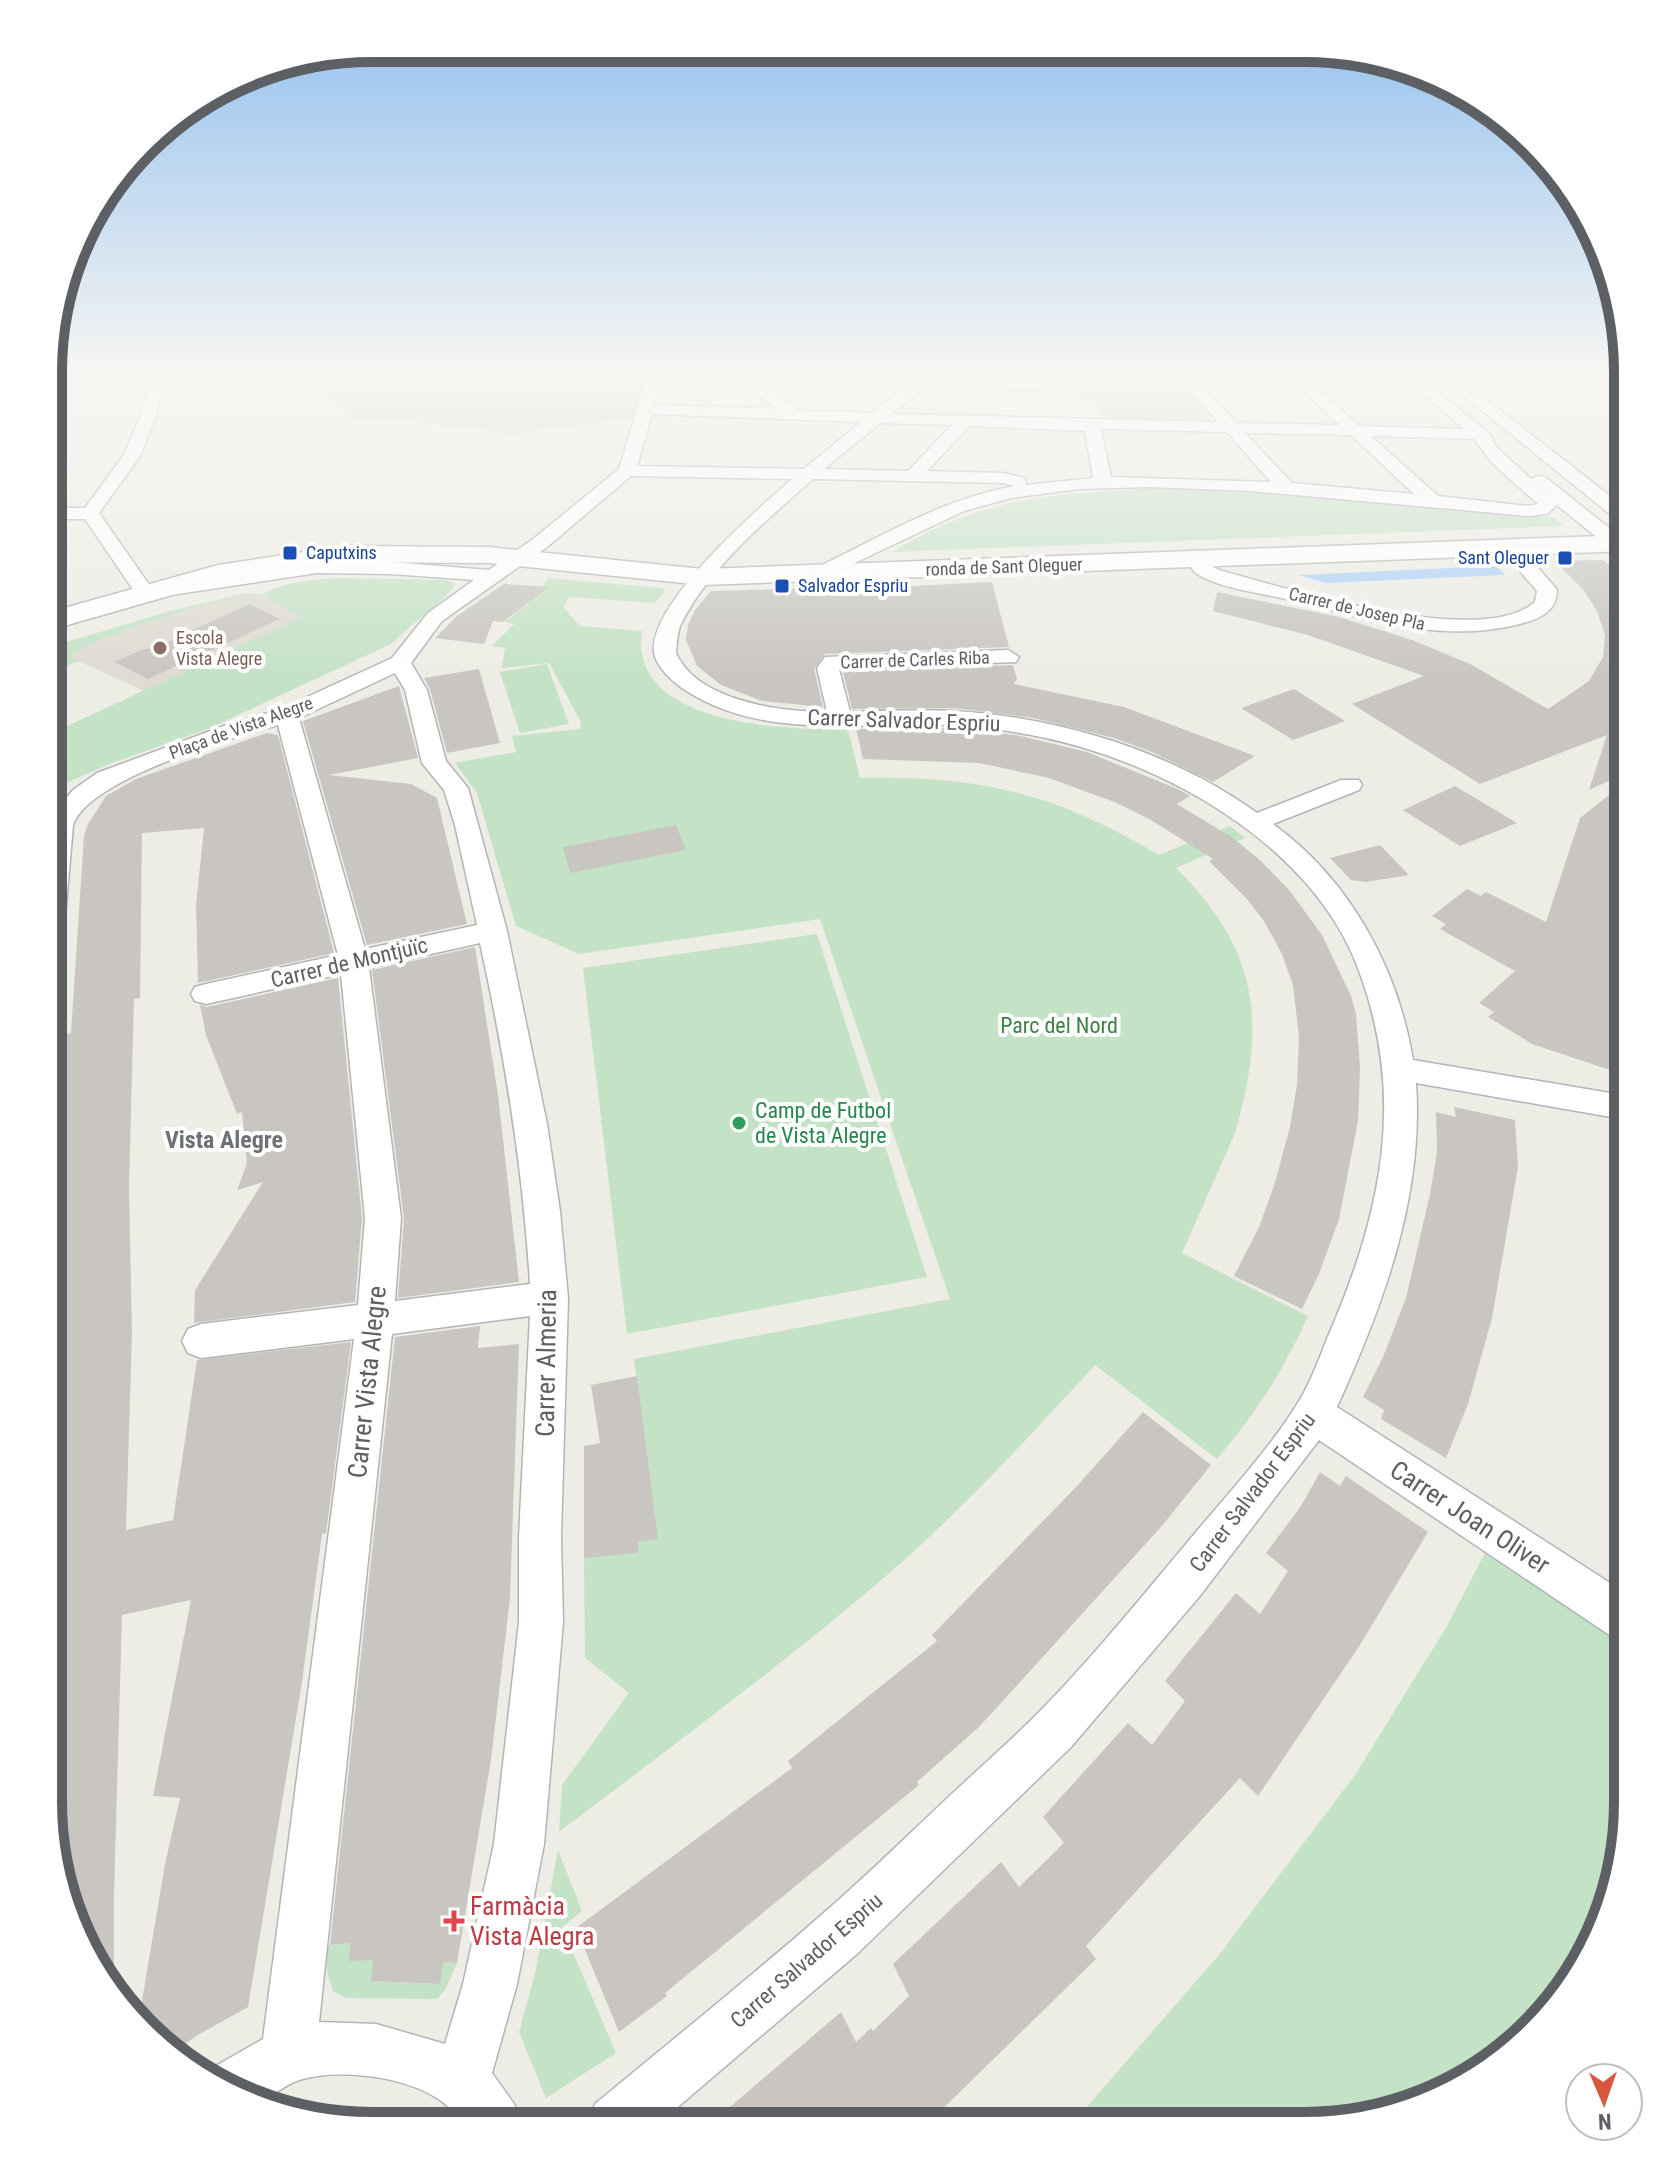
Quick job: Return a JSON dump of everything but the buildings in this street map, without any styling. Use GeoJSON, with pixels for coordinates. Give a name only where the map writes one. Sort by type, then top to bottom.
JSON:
{"type":"FeatureCollection","features":[{"type":"Feature","properties":{"kind":"street"},"geometry":{"type":"LineString","coordinates":[[90,513],[116,477]]}},
{"type":"Feature","properties":{"kind":"street"},"geometry":{"type":"LineString","coordinates":[[400,663],[435,617],[518,558],[619,477]]}},
{"type":"Feature","properties":{"kind":"street"},"geometry":{"type":"LineString","coordinates":[[703,577],[803,477]]}},
{"type":"Feature","properties":{"kind":"street"},"geometry":{"type":"LineString","coordinates":[[950,477],[1016,480],[1030,491]]}},
{"type":"Feature","properties":{"kind":"street"},"geometry":{"type":"LineString","coordinates":[[1102,477],[1103,483]]}},
{"type":"Feature","properties":{"kind":"street"},"geometry":{"type":"LineString","coordinates":[[1277,477],[1286,488]]}},
{"type":"Feature","properties":{"kind":"street"},"geometry":{"type":"LineString","coordinates":[[1407,477],[1431,499]]}},
{"type":"Feature","properties":{"kind":"street"},"geometry":{"type":"LineString","coordinates":[[819,574],[976,501],[1030,491],[1103,483],[1152,482],[1431,499],[1529,511],[1547,509],[1549,504],[1520,477]]}},
{"type":"Feature","properties":{"kind":"street"},"geometry":{"type":"LineString","coordinates":[[1539,477],[1614,532]]}},
{"type":"Feature","properties":{"kind":"street"},"geometry":{"type":"LineString","coordinates":[[1557,477],[1614,530]]}},
{"type":"Feature","properties":{"kind":"street"},"geometry":{"type":"LineString","coordinates":[[62,514],[90,513]]}},
{"type":"Feature","properties":{"kind":"street"},"geometry":{"type":"LineString","coordinates":[[90,513],[145,593]]}},
{"type":"Feature","properties":{"kind":"street","name":"ronda de Sant Oleguer"},"geometry":{"type":"LineString","coordinates":[[62,617],[239,569],[344,554],[473,554],[703,577],[1614,541]]}},
{"type":"Feature","properties":{"kind":"street","name":"Carrer de Josep Pla"},"geometry":{"type":"LineString","coordinates":[[1195,559],[1201,568],[1212,574],[1364,614],[1421,625],[1465,626],[1525,617],[1541,609],[1548,598],[1547,590],[1509,547]]}},
{"type":"Feature","properties":{"kind":"street","name":"ronda de Sant Oleguer"},"geometry":{"type":"LineString","coordinates":[[145,593],[317,567],[391,568],[493,576]]}},
{"type":"Feature","properties":{"kind":"street","name":"Carrer Salvador Espriu"},"geometry":{"type":"LineString","coordinates":[[629,2112],[870,1906],[1064,1720],[1212,1547],[1314,1414],[1378,1257],[1398,1155],[1401,1069],[1395,1031],[1376,970],[1349,917],[1310,869],[1257,822],[1195,787],[1140,762],[1096,744],[1043,730],[952,718],[840,718],[761,713],[727,703],[695,688],[678,673],[665,653],[665,635],[674,614],[703,577]]}},
{"type":"Feature","properties":{"kind":"street","name":"Carrer de Carles Riba"},"geometry":{"type":"LineString","coordinates":[[840,718],[828,668],[833,662],[1008,657]]}},
{"type":"Feature","properties":{"kind":"street","name":"Plaça de Vista Alegre"},"geometry":{"type":"LineString","coordinates":[[62,820],[82,795],[106,778],[240,728],[287,715],[400,663]]}},
{"type":"Feature","properties":{"kind":"street","name":"Carrer Almeria"},"geometry":{"type":"LineString","coordinates":[[400,663],[416,690],[434,763],[456,788],[493,931],[531,1124],[543,1211],[549,1298],[541,1521],[541,1622],[519,1844],[490,1984],[462,2081]]}},
{"type":"Feature","properties":{"kind":"street","name":"Carrer Vista Alegre"},"geometry":{"type":"LineString","coordinates":[[287,715],[354,961],[383,1218],[375,1320],[288,2056]]}},
{"type":"Feature","properties":{"kind":"street"},"geometry":{"type":"LineString","coordinates":[[1257,822],[1350,785]]}},
{"type":"Feature","properties":{"kind":"street","name":"Carrer de Montjuïc"},"geometry":{"type":"LineString","coordinates":[[206,994],[493,931]]}},
{"type":"Feature","properties":{"kind":"street"},"geometry":{"type":"LineString","coordinates":[[1401,1069],[1614,1106]]}},
{"type":"Feature","properties":{"kind":"street"},"geometry":{"type":"LineString","coordinates":[[201,1341],[549,1298]]}},
{"type":"Feature","properties":{"kind":"street","name":"Carrer Joan Oliver"},"geometry":{"type":"LineString","coordinates":[[1314,1414],[1614,1611]]}},
{"type":"Feature","properties":{"kind":"street"},"geometry":{"type":"LineString","coordinates":[[241,2083],[288,2056],[324,2049],[379,2051],[425,2064],[462,2081],[485,2112]]}},
{"type":"Feature","properties":{"kind":"shaded area","name":"Escola Vista Alegre"},"geometry":{"type":"Polygon","coordinates":[[[245,593],[263,594],[301,618],[145,691],[67,656],[166,615],[245,593]]]}},
{"type":"Feature","properties":{"kind":"green space"},"geometry":{"type":"Polygon","coordinates":[[[1163,488],[1408,503],[1555,518],[1563,526],[892,552],[926,533],[990,508],[1090,492],[1163,488]]]}},
{"type":"Feature","properties":{"kind":"green space","name":"Parc del Nord"},"geometry":{"type":"Polygon","coordinates":[[[548,578],[662,588],[665,591],[655,603],[569,597],[563,607],[580,626],[642,631],[644,663],[660,687],[685,704],[716,716],[752,723],[848,729],[860,778],[943,780],[1016,792],[1085,817],[1159,855],[1230,826],[1245,838],[1176,868],[1204,898],[1240,959],[1249,990],[1252,1022],[1251,1057],[1235,1133],[1182,1253],[1308,1316],[1268,1391],[1217,1459],[1095,1365],[1017,1449],[909,1556],[762,1677],[559,1832],[562,1785],[629,1693],[585,1658],[584,1557],[638,1553],[638,1542],[657,1539],[634,1359],[950,1299],[820,919],[579,954],[516,926],[477,793],[455,763],[516,752],[512,736],[580,729],[581,722],[549,663],[502,668],[505,648],[492,646],[514,624],[505,622],[535,598],[548,578]]]}},
{"type":"Feature","properties":{"kind":"green space"},"geometry":{"type":"Polygon","coordinates":[[[312,580],[443,580],[453,582],[455,586],[393,643],[208,729],[112,763],[62,785],[62,728],[300,618],[263,594],[291,583],[312,580]]]}},
{"type":"Feature","properties":{"kind":"green space"},"geometry":{"type":"Polygon","coordinates":[[[245,593],[111,636],[68,656],[78,661],[62,668],[62,643],[170,611],[245,593]]]}},
{"type":"Feature","properties":{"kind":"green space"},"geometry":{"type":"Polygon","coordinates":[[[547,664],[569,724],[520,733],[500,672],[547,664]]]}},
{"type":"Feature","properties":{"kind":"green space","name":"Camp de Futbol de Vista Alegre"},"geometry":{"type":"Polygon","coordinates":[[[817,934],[927,1277],[627,1334],[583,968],[817,934]]]}},
{"type":"Feature","properties":{"kind":"green space"},"geometry":{"type":"Polygon","coordinates":[[[1485,1553],[1614,1635],[1614,1802],[1608,1862],[1598,1901],[1582,1939],[1550,1991],[1508,2035],[1476,2060],[1441,2080],[1384,2101],[1344,2109],[1304,2112],[1082,2112],[1219,1955],[1355,1775],[1447,1626],[1485,1553]]]}},
{"type":"Feature","properties":{"kind":"green space"},"geometry":{"type":"Polygon","coordinates":[[[558,1850],[582,1911],[562,1927],[616,2053],[546,2098],[519,2032],[535,1974],[558,1850]]]}},
{"type":"Feature","properties":{"kind":"green space"},"geometry":{"type":"Polygon","coordinates":[[[350,1943],[373,1960],[371,1981],[439,1984],[443,1962],[457,1963],[445,1990],[437,1999],[346,1998],[333,1991],[327,1972],[327,1946],[350,1943]]]}},
{"type":"Feature","properties":{"kind":"water"},"geometry":{"type":"Polygon","coordinates":[[[1496,566],[1505,575],[1325,583],[1299,575],[1496,566]]]}},
{"type":"Feature","properties":{"kind":"place","name":"Caputxins"},"geometry":{"type":"Point","coordinates":[290,553]}},
{"type":"Feature","properties":{"kind":"place","name":"Sant Oleguer"},"geometry":{"type":"Point","coordinates":[1565,558]}},
{"type":"Feature","properties":{"kind":"place","name":"Salvador Espriu"},"geometry":{"type":"Point","coordinates":[782,586]}},
{"type":"Feature","properties":{"kind":"place","name":"Escola Vista Alegre"},"geometry":{"type":"Point","coordinates":[160,648]}},
{"type":"Feature","properties":{"kind":"place","name":"Camp de Futbol de Vista Alegre"},"geometry":{"type":"Point","coordinates":[739,1123]}},
{"type":"Feature","properties":{"kind":"place","name":"Farmàcia Vista Alegra"},"geometry":{"type":"Point","coordinates":[454,1921]}},
{"type":"Feature","properties":{"kind":"district","name":"Vista Alegre"},"geometry":{"type":"Point","coordinates":[224,1140]}}]}
